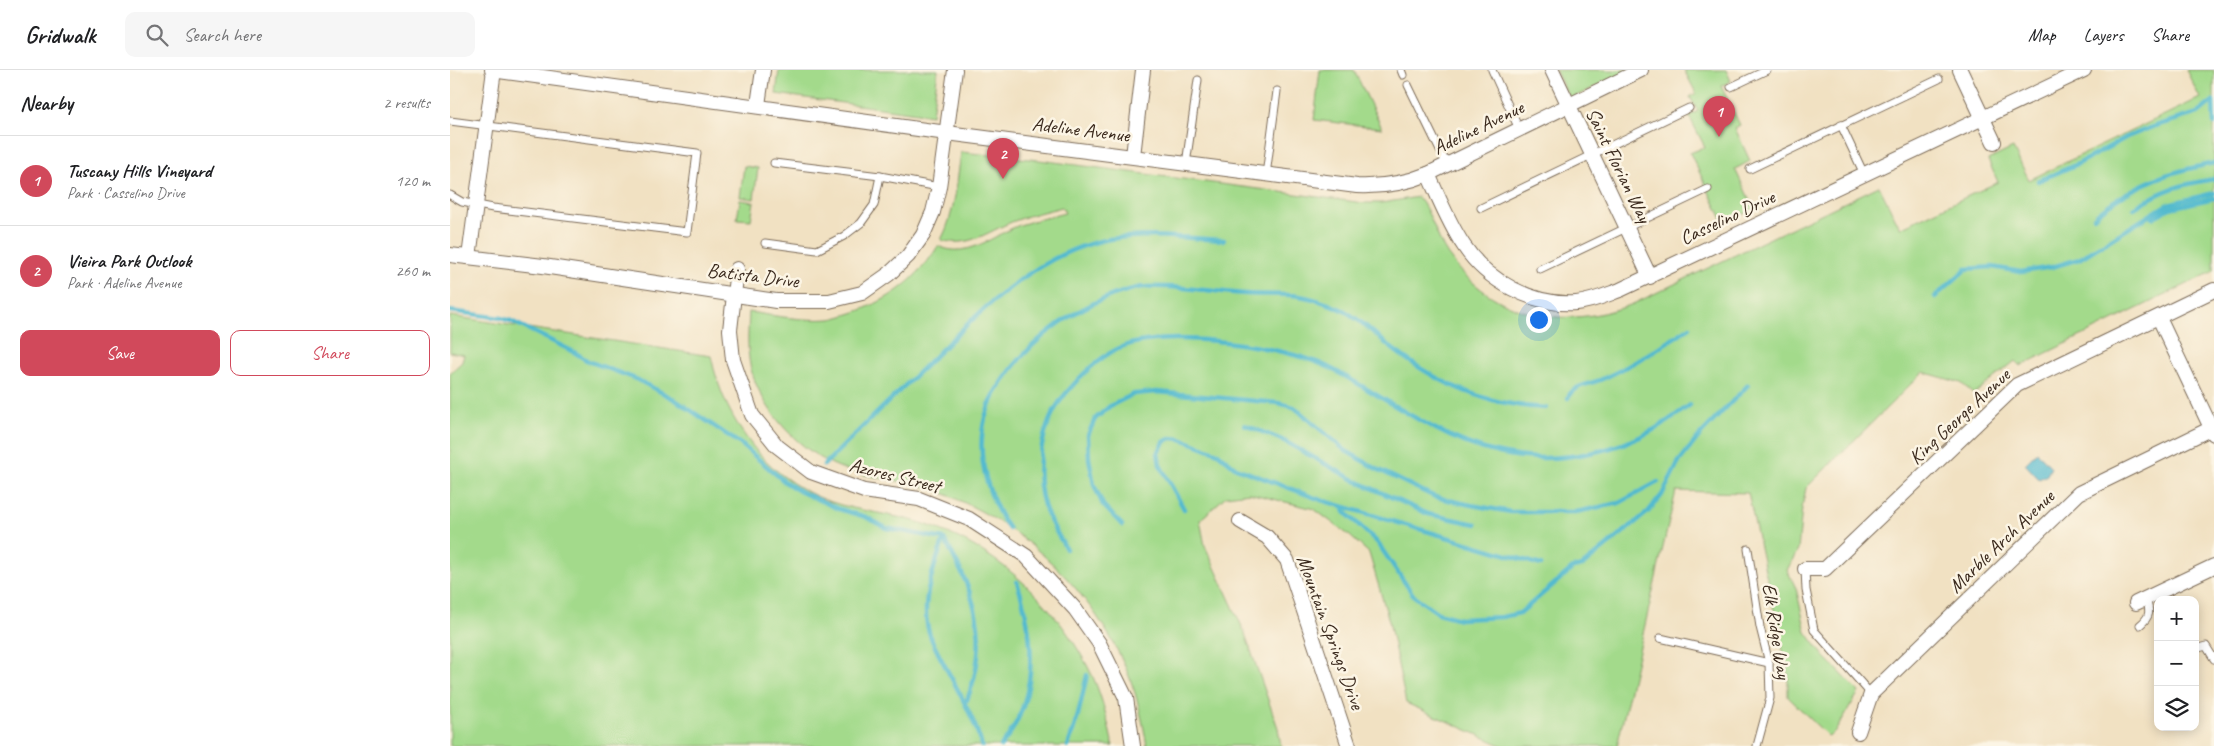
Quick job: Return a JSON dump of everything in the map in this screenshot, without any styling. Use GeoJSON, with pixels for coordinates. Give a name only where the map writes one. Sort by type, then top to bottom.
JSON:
{"type":"FeatureCollection","features":[{"type":"Feature","properties":{"kind":"street"},"geometry":{"type":"LineString","coordinates":[[470,258],[494,70]]}},
{"type":"Feature","properties":{"kind":"street","name":"Adeline Avenue"},"geometry":{"type":"LineString","coordinates":[[494,70],[758,105],[947,133],[1376,187],[1410,181],[1447,166],[1641,70]]}},
{"type":"Feature","properties":{"kind":"street"},"geometry":{"type":"LineString","coordinates":[[758,105],[763,70]]}},
{"type":"Feature","properties":{"kind":"street","name":"Batista Drive"},"geometry":{"type":"LineString","coordinates":[[450,254],[776,301],[829,301],[862,292],[889,274],[908,256],[934,212],[955,70]]}},
{"type":"Feature","properties":{"kind":"street"},"geometry":{"type":"LineString","coordinates":[[1133,156],[1143,70]]}},
{"type":"Feature","properties":{"kind":"street","name":"Saint Florian Way"},"geometry":{"type":"LineString","coordinates":[[1552,70],[1650,277]]}},
{"type":"Feature","properties":{"kind":"street"},"geometry":{"type":"LineString","coordinates":[[1960,70],[1994,142]]}},
{"type":"Feature","properties":{"kind":"street","name":"Casselino Drive"},"geometry":{"type":"LineString","coordinates":[[1428,174],[1464,246],[1484,269],[1508,287],[1541,298],[1577,303],[1602,297],[1650,277],[2084,70]]}},
{"type":"Feature","properties":{"kind":"street","name":"Azores Street"},"geometry":{"type":"LineString","coordinates":[[737,269],[730,330],[733,360],[752,415],[777,446],[811,472],[864,491],[919,499],[969,519],[1026,556],[1075,609],[1099,643],[1126,698],[1133,746]]}},
{"type":"Feature","properties":{"kind":"street","name":"King George Avenue"},"geometry":{"type":"LineString","coordinates":[[1805,569],[1825,569],[2017,385],[2160,318],[2214,290]]}},
{"type":"Feature","properties":{"kind":"street"},"geometry":{"type":"LineString","coordinates":[[2160,318],[2213,430]]}},
{"type":"Feature","properties":{"kind":"street","name":"Marble Arch Avenue"},"geometry":{"type":"LineString","coordinates":[[1858,732],[1871,694],[2079,493],[2213,430]]}},
{"type":"Feature","properties":{"kind":"street","name":"Mountain Springs Drive"},"geometry":{"type":"LineString","coordinates":[[1240,520],[1267,537],[1288,560],[1350,746]]}},
{"type":"Feature","properties":{"kind":"street"},"geometry":{"type":"LineString","coordinates":[[2141,601],[2214,566]]}},
{"type":"Feature","properties":{"kind":"lane"},"geometry":{"type":"LineString","coordinates":[[1492,70],[1519,129]]}},
{"type":"Feature","properties":{"kind":"lane"},"geometry":{"type":"LineString","coordinates":[[1732,87],[1766,70]]}},
{"type":"Feature","properties":{"kind":"lane"},"geometry":{"type":"LineString","coordinates":[[1750,169],[1939,79]]}},
{"type":"Feature","properties":{"kind":"lane"},"geometry":{"type":"LineString","coordinates":[[1186,164],[1198,80]]}},
{"type":"Feature","properties":{"kind":"lane"},"geometry":{"type":"LineString","coordinates":[[1408,85],[1447,166]]}},
{"type":"Feature","properties":{"kind":"lane"},"geometry":{"type":"LineString","coordinates":[[1266,174],[1277,91]]}},
{"type":"Feature","properties":{"kind":"lane"},"geometry":{"type":"LineString","coordinates":[[1481,208],[1689,108]]}},
{"type":"Feature","properties":{"kind":"lane"},"geometry":{"type":"LineString","coordinates":[[450,121],[697,153],[687,232],[493,208],[462,202],[450,195]]}},
{"type":"Feature","properties":{"kind":"lane"},"geometry":{"type":"LineString","coordinates":[[1842,125],[1864,174]]}},
{"type":"Feature","properties":{"kind":"lane"},"geometry":{"type":"LineString","coordinates":[[774,163],[880,176],[939,187]]}},
{"type":"Feature","properties":{"kind":"lane"},"geometry":{"type":"LineString","coordinates":[[765,243],[817,250],[844,236],[861,224],[874,205],[880,176]]}},
{"type":"Feature","properties":{"kind":"lane"},"geometry":{"type":"LineString","coordinates":[[1540,269],[1708,189]]}},
{"type":"Feature","properties":{"kind":"lane","name":"Elk Ridge Way"},"geometry":{"type":"LineString","coordinates":[[1748,549],[1760,627],[1769,663],[1770,698],[1757,746]]}},
{"type":"Feature","properties":{"kind":"lane"},"geometry":{"type":"LineString","coordinates":[[1805,569],[1806,590],[1814,630],[1871,694]]}},
{"type":"Feature","properties":{"kind":"lane"},"geometry":{"type":"LineString","coordinates":[[2140,625],[2147,619],[2150,610],[2141,601]]}},
{"type":"Feature","properties":{"kind":"lane"},"geometry":{"type":"LineString","coordinates":[[1660,638],[1769,663]]}},
{"type":"Feature","properties":{"kind":"lane"},"geometry":{"type":"LineString","coordinates":[[2199,648],[2206,646],[2214,659]]}},
{"type":"Feature","properties":{"kind":"green space"},"geometry":{"type":"Polygon","coordinates":[[[779,70],[938,70],[932,115],[776,94],[779,70]]]}},
{"type":"Feature","properties":{"kind":"green space"},"geometry":{"type":"Polygon","coordinates":[[[1320,70],[1354,70],[1382,128],[1314,120],[1320,70]]]}},
{"type":"Feature","properties":{"kind":"green space"},"geometry":{"type":"Polygon","coordinates":[[[1555,70],[1631,70],[1570,99],[1555,70]]]}},
{"type":"Feature","properties":{"kind":"green space"},"geometry":{"type":"Polygon","coordinates":[[[1684,70],[1726,70],[1731,81],[1721,86],[1740,125],[1735,128],[1750,161],[1735,169],[1754,209],[1724,223],[1690,153],[1705,147],[1689,116],[1698,111],[1690,97],[1696,93],[1684,70]]]}},
{"type":"Feature","properties":{"kind":"green space"},"geometry":{"type":"Polygon","coordinates":[[[2186,70],[2214,70],[2214,271],[2020,366],[2015,361],[1974,394],[1961,383],[1923,372],[1806,488],[1798,550],[1787,570],[1796,588],[1806,632],[1824,656],[1859,692],[1836,730],[1829,737],[1788,697],[1788,674],[1748,493],[1676,491],[1617,746],[1503,746],[1406,703],[1389,621],[1369,553],[1314,509],[1249,493],[1226,496],[1200,520],[1205,546],[1244,631],[1278,728],[1281,746],[1147,746],[1135,693],[1117,650],[1103,625],[1086,601],[1045,557],[1023,538],[998,521],[950,496],[925,487],[850,471],[819,457],[791,435],[768,407],[753,376],[749,361],[749,312],[790,318],[833,319],[865,308],[890,295],[912,279],[938,246],[949,250],[970,248],[1020,225],[1065,213],[1062,207],[1034,214],[971,240],[952,242],[941,240],[946,230],[957,186],[961,152],[1039,160],[1364,203],[1381,203],[1418,197],[1423,203],[1448,255],[1466,276],[1486,293],[1508,305],[1532,313],[1556,317],[1581,317],[1633,304],[1879,186],[1900,228],[1998,182],[1988,160],[2013,148],[2029,180],[2200,98],[2186,70]]]}},
{"type":"Feature","properties":{"kind":"green space"},"geometry":{"type":"Polygon","coordinates":[[[744,166],[758,168],[754,199],[740,197],[744,166]]]}},
{"type":"Feature","properties":{"kind":"green space"},"geometry":{"type":"Polygon","coordinates":[[[740,200],[754,202],[751,220],[737,219],[740,200]]]}},
{"type":"Feature","properties":{"kind":"green space"},"geometry":{"type":"Polygon","coordinates":[[[450,316],[711,356],[728,406],[740,428],[755,449],[773,468],[816,496],[841,505],[922,523],[959,538],[1006,568],[1028,587],[1047,607],[1080,652],[1100,694],[1113,746],[450,746],[450,373],[462,362],[464,355],[450,352],[450,316]]]}},
{"type":"Feature","properties":{"kind":"water"},"geometry":{"type":"Polygon","coordinates":[[[2037,452],[2051,467],[2047,475],[2039,479],[2025,464],[2037,452]]]}},
{"type":"Feature","properties":{"kind":"waterway"},"geometry":{"type":"LineString","coordinates":[[2213,101],[2214,124]]}},
{"type":"Feature","properties":{"kind":"waterway"},"geometry":{"type":"LineString","coordinates":[[2038,181],[2080,163],[2127,137],[2198,113],[2213,101]]}},
{"type":"Feature","properties":{"kind":"waterway"},"geometry":{"type":"LineString","coordinates":[[2094,217],[2122,196],[2156,179],[2214,163]]}},
{"type":"Feature","properties":{"kind":"waterway"},"geometry":{"type":"LineString","coordinates":[[2134,208],[2154,196],[2172,189],[2214,179]]}},
{"type":"Feature","properties":{"kind":"waterway"},"geometry":{"type":"LineString","coordinates":[[1935,297],[1966,269],[1992,267],[2021,272],[2052,267],[2079,259],[2168,204],[2214,193]]}},
{"type":"Feature","properties":{"kind":"waterway"},"geometry":{"type":"LineString","coordinates":[[2152,218],[2170,208],[2214,198]]}},
{"type":"Feature","properties":{"kind":"waterway"},"geometry":{"type":"LineString","coordinates":[[824,465],[984,309],[1007,290],[1056,258],[1082,246],[1124,237],[1224,240]]}},
{"type":"Feature","properties":{"kind":"waterway"},"geometry":{"type":"LineString","coordinates":[[1009,529],[992,498],[983,463],[983,428],[987,411],[995,394],[1017,362],[1045,334],[1077,312],[1113,295],[1133,289],[1170,287],[1246,294],[1295,295],[1316,300],[1337,307],[1350,314],[1412,363],[1447,383],[1484,398],[1504,403],[1546,408]]}},
{"type":"Feature","properties":{"kind":"waterway"},"geometry":{"type":"LineString","coordinates":[[450,311],[511,321],[574,352],[588,361],[636,379],[674,399],[742,445],[785,482],[801,492],[839,509],[866,517],[886,528],[944,539]]}},
{"type":"Feature","properties":{"kind":"waterway"},"geometry":{"type":"LineString","coordinates":[[1568,398],[1577,388],[1623,369],[1690,327]]}},
{"type":"Feature","properties":{"kind":"waterway"},"geometry":{"type":"LineString","coordinates":[[1066,549],[1048,516],[1043,501],[1039,467],[1045,434],[1058,404],[1093,365],[1108,354],[1124,346],[1144,341],[1169,339],[1227,342],[1285,352],[1309,359],[1352,380],[1422,422],[1446,434],[1471,445],[1524,457],[1574,456],[1608,449],[1655,429],[1690,405]]}},
{"type":"Feature","properties":{"kind":"waterway"},"geometry":{"type":"LineString","coordinates":[[1344,511],[1377,542],[1414,596],[1438,613],[1460,619],[1502,617],[1520,613],[1573,568],[1582,566],[1648,512],[1662,495],[1678,463],[1700,435],[1748,385]]}},
{"type":"Feature","properties":{"kind":"waterway"},"geometry":{"type":"LineString","coordinates":[[1122,525],[1103,505],[1094,485],[1089,458],[1088,435],[1095,419],[1110,406],[1134,394],[1157,392],[1278,403],[1294,407],[1346,451],[1377,469],[1435,497],[1471,505],[1511,512],[1576,512],[1619,503],[1658,482]]}},
{"type":"Feature","properties":{"kind":"waterway"},"geometry":{"type":"LineString","coordinates":[[1245,425],[1282,440],[1356,481],[1428,514],[1476,524]]}},
{"type":"Feature","properties":{"kind":"waterway"},"geometry":{"type":"LineString","coordinates":[[1184,509],[1160,465],[1158,453],[1164,442],[1171,438],[1181,439],[1218,453],[1236,468],[1321,500],[1541,565]]}},
{"type":"Feature","properties":{"kind":"waterway"},"geometry":{"type":"LineString","coordinates":[[944,539],[927,595],[926,620],[935,647],[961,695],[982,746]]}},
{"type":"Feature","properties":{"kind":"waterway"},"geometry":{"type":"LineString","coordinates":[[944,539],[972,598],[979,636],[974,678],[967,700]]}},
{"type":"Feature","properties":{"kind":"waterway"},"geometry":{"type":"LineString","coordinates":[[1001,746],[1014,727],[1028,688],[1030,667],[1028,624],[1017,582]]}},
{"type":"Feature","properties":{"kind":"waterway"},"geometry":{"type":"LineString","coordinates":[[1068,746],[1078,715],[1087,675]]}},
{"type":"Feature","properties":{"kind":"place","name":"Tuscany Hills Vineyard"},"geometry":{"type":"Point","coordinates":[1719,137]}},
{"type":"Feature","properties":{"kind":"place","name":"Vieira Park Outlook"},"geometry":{"type":"Point","coordinates":[1003,179]}}]}
